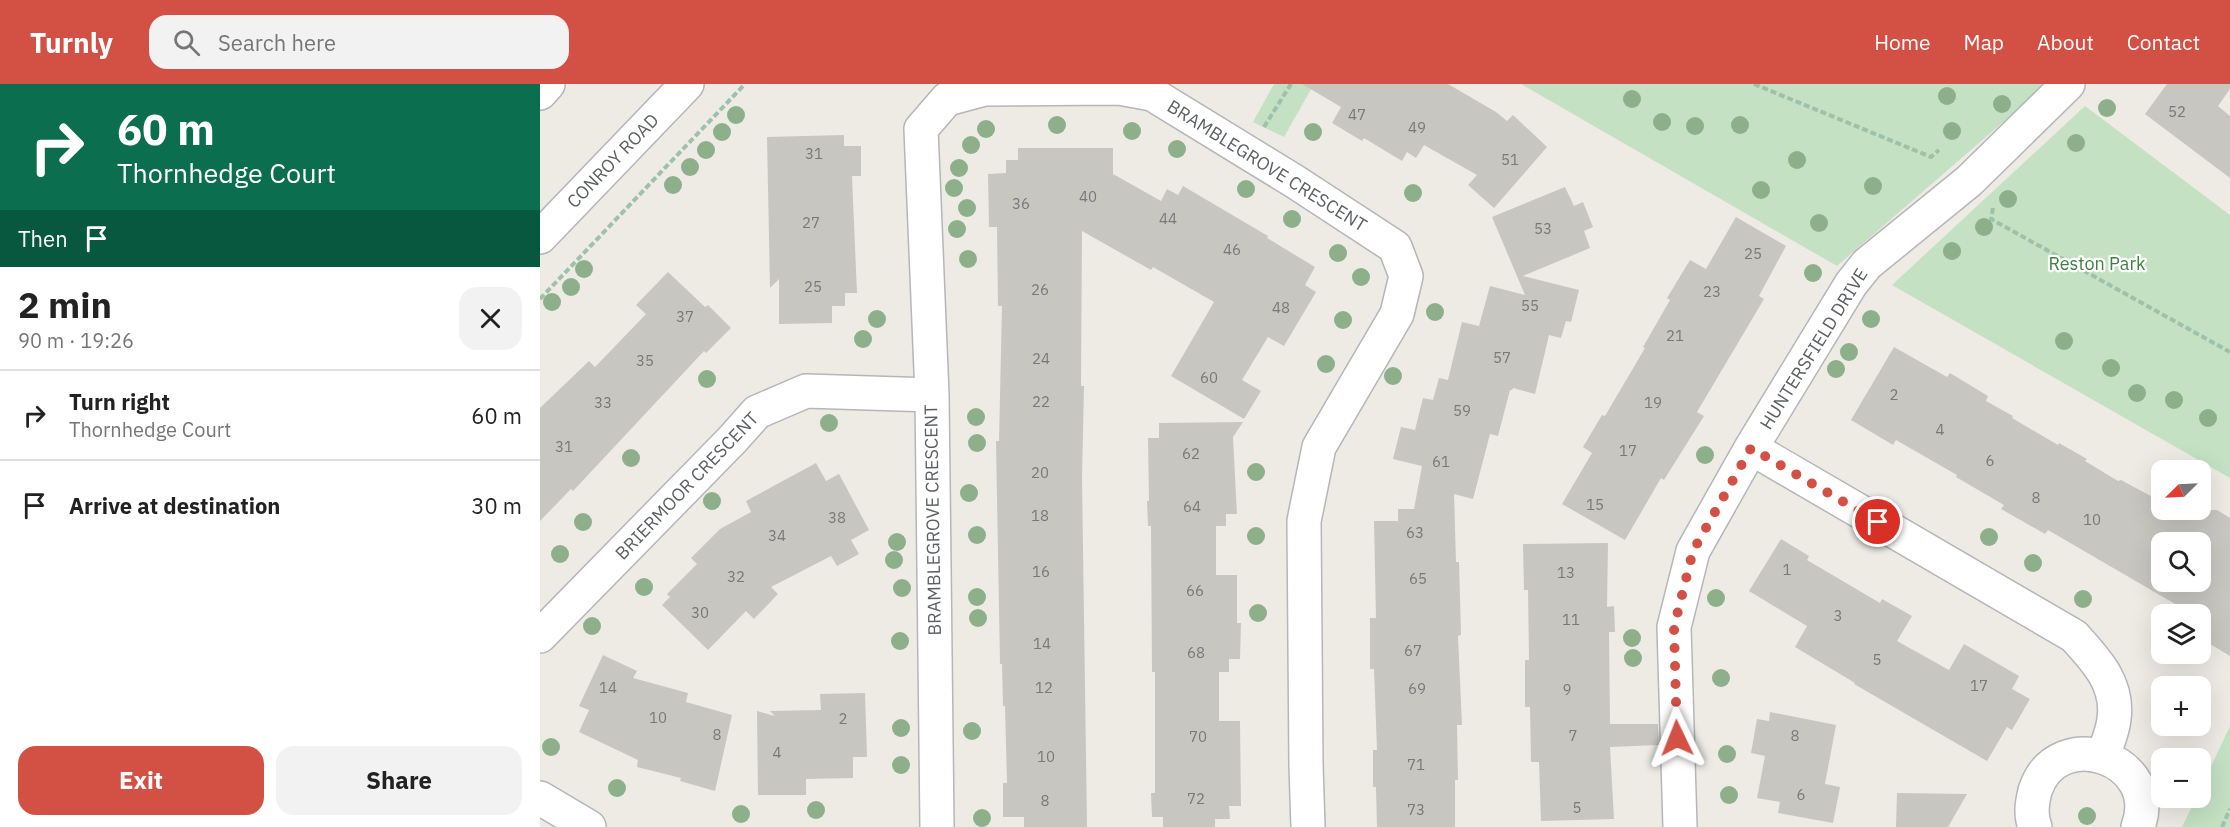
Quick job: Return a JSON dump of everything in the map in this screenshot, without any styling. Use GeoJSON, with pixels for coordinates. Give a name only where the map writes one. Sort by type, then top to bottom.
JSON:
{"type":"FeatureCollection","features":[{"type":"Feature","properties":{"kind":"street"},"geometry":{"type":"LineString","coordinates":[[540,93],[548,84]]}},
{"type":"Feature","properties":{"kind":"street","name":"CONROY ROAD"},"geometry":{"type":"LineString","coordinates":[[540,237],[687,84]]}},
{"type":"Feature","properties":{"kind":"street","name":"HUNTERSFIELD DRIVE"},"geometry":{"type":"LineString","coordinates":[[1680,827],[1674,627],[1693,551],[1751,448],[1851,284],[1867,264],[1969,181],[2068,84]]}},
{"type":"Feature","properties":{"kind":"street","name":"BRAMBLEGROVE CRESCENT"},"geometry":{"type":"LineString","coordinates":[[937,827],[932,395],[921,129],[947,99],[984,89],[1119,88],[1152,94],[1248,152],[1395,247],[1406,276],[1398,314],[1319,447],[1304,521],[1308,827]]}},
{"type":"Feature","properties":{"kind":"street","name":"BRIERMOOR CRESCENT"},"geometry":{"type":"LineString","coordinates":[[540,636],[757,412],[806,391],[932,395]]}},
{"type":"Feature","properties":{"kind":"street"},"geometry":{"type":"LineString","coordinates":[[1751,448],[2074,636],[2100,665],[2115,697],[2114,721],[2103,756]]}},
{"type":"Feature","properties":{"kind":"street"},"geometry":{"type":"LineString","coordinates":[[2035,827],[2032,821],[2032,801],[2038,783],[2049,768],[2066,758],[2084,753],[2103,756],[2118,763],[2129,774],[2138,788],[2141,804],[2141,820],[2138,827]]}},
{"type":"Feature","properties":{"kind":"street"},"geometry":{"type":"LineString","coordinates":[[540,798],[589,827]]}},
{"type":"Feature","properties":{"kind":"path"},"geometry":{"type":"LineString","coordinates":[[540,299],[746,84]]}},
{"type":"Feature","properties":{"kind":"path"},"geometry":{"type":"LineString","coordinates":[[1248,152],[1291,84]]}},
{"type":"Feature","properties":{"kind":"path"},"geometry":{"type":"LineString","coordinates":[[1754,84],[1931,157],[1939,150]]}},
{"type":"Feature","properties":{"kind":"path"},"geometry":{"type":"LineString","coordinates":[[1993,208],[1991,219],[2230,352]]}},
{"type":"Feature","properties":{"kind":"path"},"geometry":{"type":"LineString","coordinates":[[2222,827],[2230,808]]}},
{"type":"Feature","properties":{"kind":"green space"},"geometry":{"type":"Polygon","coordinates":[[[1274,84],[1314,84],[1284,137],[1253,122],[1274,84]]]}},
{"type":"Feature","properties":{"kind":"green space"},"geometry":{"type":"Polygon","coordinates":[[[1521,84],[2047,84],[1837,266],[1521,84]]]}},
{"type":"Feature","properties":{"kind":"green space","name":"Reston Park"},"geometry":{"type":"Polygon","coordinates":[[[2085,106],[2230,215],[2230,478],[2211,467],[2211,460],[2198,460],[1892,285],[2085,106]]]}},
{"type":"Feature","properties":{"kind":"green space"},"geometry":{"type":"Polygon","coordinates":[[[2230,726],[2230,827],[2182,827],[2191,808],[2211,808],[2211,767],[2230,726]]]}},
{"type":"Feature","properties":{"kind":"building"},"geometry":{"type":"Polygon","coordinates":[[[1302,84],[1448,84],[1507,121],[1513,115],[1547,147],[1494,208],[1468,185],[1477,175],[1424,145],[1416,158],[1407,152],[1402,161],[1364,138],[1362,141],[1332,123],[1341,107],[1302,84]]]}},
{"type":"Feature","properties":{"kind":"building"},"geometry":{"type":"Polygon","coordinates":[[[2167,84],[2230,84],[2230,89],[2218,106],[2230,116],[2230,178],[2145,114],[2167,84]]]}},
{"type":"Feature","properties":{"kind":"building"},"geometry":{"type":"Polygon","coordinates":[[[844,135],[844,146],[861,146],[861,176],[852,176],[857,293],[845,293],[845,306],[832,306],[832,323],[779,324],[779,279],[770,288],[767,137],[844,135]]]}},
{"type":"Feature","properties":{"kind":"building"},"geometry":{"type":"Polygon","coordinates":[[[1018,148],[1113,148],[1113,174],[1161,201],[1167,189],[1178,195],[1183,186],[1268,236],[1267,238],[1315,267],[1305,285],[1316,292],[1284,346],[1268,337],[1242,380],[1261,391],[1244,419],[1171,376],[1214,302],[1153,267],[1151,270],[1082,231],[1081,386],[1084,386],[1082,478],[1087,827],[1024,827],[1024,817],[1003,817],[1003,783],[1007,783],[1005,706],[1003,706],[1002,664],[1000,664],[996,441],[999,441],[1002,306],[998,306],[997,227],[989,227],[988,174],[1006,173],[1006,160],[1018,160],[1018,148]]]}},
{"type":"Feature","properties":{"kind":"building"},"geometry":{"type":"Polygon","coordinates":[[[1565,187],[1574,206],[1583,202],[1593,227],[1584,231],[1590,248],[1523,276],[1579,290],[1571,322],[1566,321],[1561,338],[1549,335],[1535,394],[1513,388],[1510,390],[1498,436],[1490,434],[1473,499],[1454,494],[1456,562],[1459,562],[1461,635],[1458,636],[1462,725],[1457,725],[1458,780],[1455,780],[1455,827],[1377,827],[1376,787],[1373,787],[1373,750],[1377,750],[1374,669],[1370,669],[1370,618],[1376,618],[1374,521],[1398,521],[1398,509],[1414,509],[1422,466],[1393,459],[1401,427],[1415,430],[1423,398],[1433,400],[1439,378],[1448,380],[1462,322],[1479,326],[1490,286],[1525,295],[1492,217],[1565,187]]]}},
{"type":"Feature","properties":{"kind":"building"},"geometry":{"type":"Polygon","coordinates":[[[1736,217],[1786,246],[1759,296],[1764,299],[1697,412],[1704,416],[1664,480],[1661,478],[1625,540],[1562,504],[1592,453],[1583,447],[1602,415],[1605,416],[1645,348],[1643,347],[1670,300],[1667,298],[1690,260],[1706,269],[1736,217]]]}},
{"type":"Feature","properties":{"kind":"building"},"geometry":{"type":"Polygon","coordinates":[[[668,272],[705,307],[708,305],[731,328],[706,353],[704,351],[573,491],[571,489],[540,521],[540,408],[589,361],[595,367],[646,314],[636,305],[668,272]]]}},
{"type":"Feature","properties":{"kind":"building"},"geometry":{"type":"Polygon","coordinates":[[[1894,347],[1947,377],[1950,373],[1988,396],[1986,401],[2013,416],[2012,418],[2087,459],[2085,461],[2118,481],[2121,480],[2151,496],[2151,520],[2211,520],[2211,510],[2217,510],[2230,518],[2230,656],[2211,645],[2211,604],[2175,604],[2154,592],[2211,592],[2211,532],[2151,532],[2151,590],[2048,530],[2045,534],[2001,509],[2004,505],[1896,440],[1893,445],[1851,420],[1894,347]]]}},
{"type":"Feature","properties":{"kind":"building"},"geometry":{"type":"Polygon","coordinates":[[[1243,422],[1233,437],[1237,514],[1226,514],[1226,526],[1216,526],[1216,575],[1237,575],[1237,623],[1241,623],[1240,659],[1229,659],[1229,672],[1219,672],[1219,721],[1240,721],[1241,806],[1229,806],[1230,819],[1215,819],[1215,827],[1163,827],[1163,817],[1152,817],[1151,793],[1155,793],[1155,672],[1152,672],[1151,526],[1148,526],[1147,501],[1149,501],[1148,438],[1159,438],[1159,423],[1243,422]]]}},
{"type":"Feature","properties":{"kind":"building"},"geometry":{"type":"Polygon","coordinates":[[[816,463],[826,481],[839,474],[869,530],[851,540],[859,554],[837,566],[831,556],[771,587],[778,594],[754,619],[746,611],[708,650],[662,605],[670,597],[667,594],[697,564],[691,558],[720,529],[751,512],[746,501],[816,463]]]}},
{"type":"Feature","properties":{"kind":"building"},"geometry":{"type":"Polygon","coordinates":[[[1781,539],[1809,556],[1807,560],[1880,603],[1882,599],[1912,616],[1897,641],[1949,670],[1964,644],[2019,676],[2012,689],[2030,699],[2012,730],[2007,727],[1987,761],[1795,647],[1807,626],[1749,591],[1781,539]]]}},
{"type":"Feature","properties":{"kind":"building"},"geometry":{"type":"Polygon","coordinates":[[[1608,543],[1607,607],[1614,606],[1615,632],[1609,632],[1610,724],[1658,724],[1659,745],[1610,747],[1614,819],[1541,821],[1539,762],[1531,762],[1530,707],[1525,707],[1525,660],[1529,660],[1528,590],[1524,590],[1523,544],[1608,543]]]}},
{"type":"Feature","properties":{"kind":"building"},"geometry":{"type":"Polygon","coordinates":[[[603,655],[637,671],[633,678],[688,693],[686,702],[732,715],[715,791],[680,781],[681,778],[637,767],[638,760],[579,732],[589,710],[579,706],[603,655]]]}},
{"type":"Feature","properties":{"kind":"building"},"geometry":{"type":"Polygon","coordinates":[[[865,693],[867,757],[853,757],[853,778],[806,779],[806,795],[758,795],[757,711],[775,716],[770,711],[821,710],[820,694],[865,693]]]}},
{"type":"Feature","properties":{"kind":"building"},"geometry":{"type":"Polygon","coordinates":[[[1770,712],[1836,725],[1825,784],[1840,787],[1833,823],[1778,813],[1780,802],[1757,798],[1765,756],[1751,753],[1757,719],[1769,721],[1770,712]]]}},
{"type":"Feature","properties":{"kind":"building"},"geometry":{"type":"Polygon","coordinates":[[[1897,793],[1967,794],[1948,827],[1896,827],[1897,793]]]}},
{"type":"Feature","properties":{"kind":"route"},"geometry":{"type":"LineString","coordinates":[[1677,738],[1674,627],[1693,551],[1751,448],[1878,522]]}}]}
